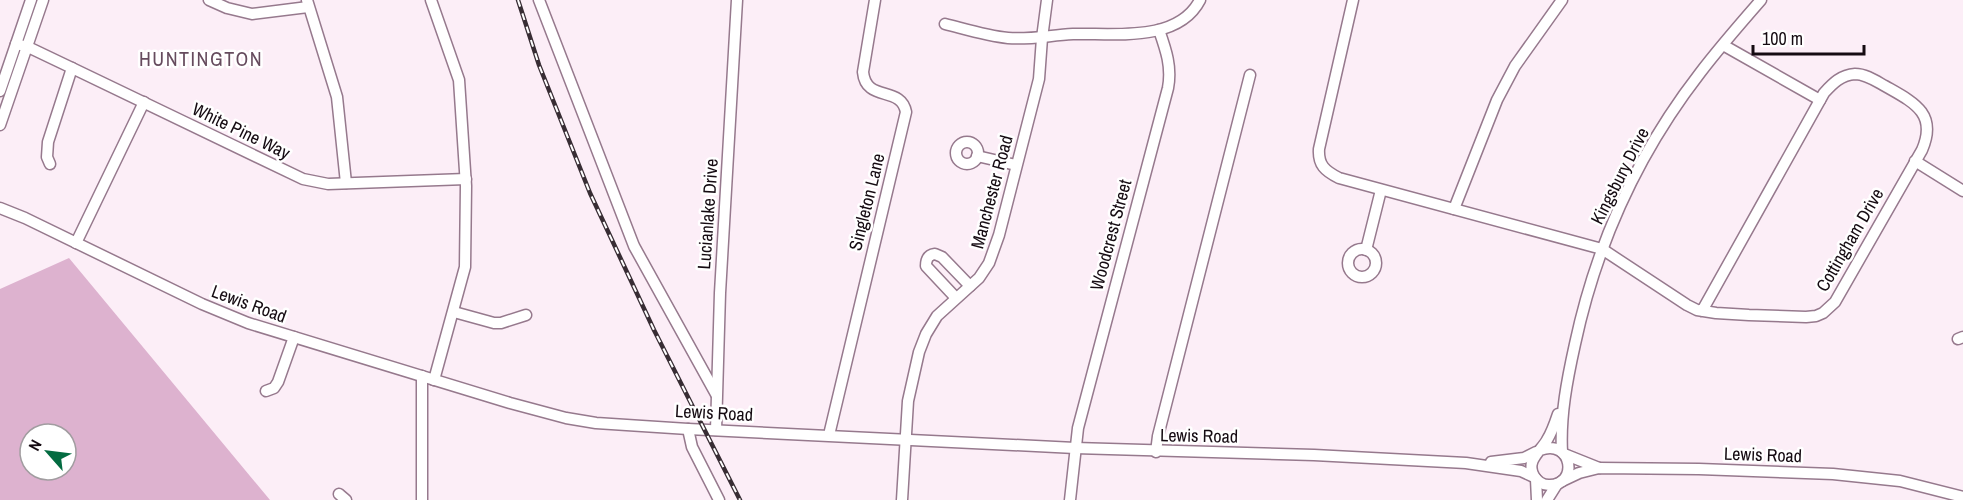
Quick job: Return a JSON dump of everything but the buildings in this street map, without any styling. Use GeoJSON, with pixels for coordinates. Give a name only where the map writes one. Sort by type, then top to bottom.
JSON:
{"type":"FeatureCollection","features":[{"type":"Feature","properties":{"kind":"street"},"geometry":{"type":"LineString","coordinates":[[0,91],[31,0]]}},
{"type":"Feature","properties":{"kind":"street"},"geometry":{"type":"LineString","coordinates":[[0,125],[43,0]]}},
{"type":"Feature","properties":{"kind":"street"},"geometry":{"type":"LineString","coordinates":[[209,0],[227,8],[252,14],[307,3],[337,97],[346,183]]}},
{"type":"Feature","properties":{"kind":"street"},"geometry":{"type":"LineString","coordinates":[[431,0],[459,80],[466,179],[465,267],[435,380]]}},
{"type":"Feature","properties":{"kind":"street"},"geometry":{"type":"LineString","coordinates":[[539,0],[634,246],[716,394]]}},
{"type":"Feature","properties":{"kind":"street","name":"Lucianlake Drive"},"geometry":{"type":"LineString","coordinates":[[716,430],[720,293],[737,0]]}},
{"type":"Feature","properties":{"kind":"street","name":"Singleton Lane"},"geometry":{"type":"LineString","coordinates":[[829,435],[906,112],[898,99],[873,90],[863,79],[875,0]]}},
{"type":"Feature","properties":{"kind":"street","name":"Manchester Road"},"geometry":{"type":"LineString","coordinates":[[902,500],[910,390],[922,342],[937,316],[970,286],[989,263],[999,235],[1039,79],[1047,0]]}},
{"type":"Feature","properties":{"kind":"street"},"geometry":{"type":"LineString","coordinates":[[945,24],[1000,37],[1042,38],[1068,35],[1140,34],[1160,30],[1187,15],[1200,0]]}},
{"type":"Feature","properties":{"kind":"street","name":"Cottingham Drive"},"geometry":{"type":"LineString","coordinates":[[1353,0],[1321,138],[1319,160],[1323,167],[1332,174],[1381,190],[1602,249],[1687,305],[1702,311],[1806,317],[1823,313],[1835,302],[1926,140],[1925,117],[1912,102],[1859,74],[1834,81],[1820,100],[1702,311]]}},
{"type":"Feature","properties":{"kind":"street"},"geometry":{"type":"LineString","coordinates":[[1454,209],[1475,151],[1506,83],[1515,66],[1562,0]]}},
{"type":"Feature","properties":{"kind":"street","name":"Kingsbury Drive"},"geometry":{"type":"LineString","coordinates":[[1547,500],[1569,469],[1563,453],[1560,433],[1565,394],[1579,325],[1602,249],[1634,176],[1652,143],[1699,74],[1761,0]]}},
{"type":"Feature","properties":{"kind":"street","name":"Woodcrest Street"},"geometry":{"type":"LineString","coordinates":[[1070,500],[1078,428],[1168,88],[1169,61],[1160,30]]}},
{"type":"Feature","properties":{"kind":"street","name":"White Pine Way"},"geometry":{"type":"LineString","coordinates":[[16,44],[28,47],[303,179],[319,183],[466,179]]}},
{"type":"Feature","properties":{"kind":"street"},"geometry":{"type":"LineString","coordinates":[[1723,45],[1820,100]]}},
{"type":"Feature","properties":{"kind":"street"},"geometry":{"type":"LineString","coordinates":[[50,164],[47,157],[48,142],[72,68]]}},
{"type":"Feature","properties":{"kind":"street"},"geometry":{"type":"LineString","coordinates":[[1156,452],[1158,436],[1250,75]]}},
{"type":"Feature","properties":{"kind":"street"},"geometry":{"type":"LineString","coordinates":[[76,243],[144,102]]}},
{"type":"Feature","properties":{"kind":"street"},"geometry":{"type":"LineString","coordinates":[[978,156],[1016,165]]}},
{"type":"Feature","properties":{"kind":"street"},"geometry":{"type":"LineString","coordinates":[[1915,161],[1963,191]]}},
{"type":"Feature","properties":{"kind":"street"},"geometry":{"type":"LineString","coordinates":[[1366,250],[1381,190]]}},
{"type":"Feature","properties":{"kind":"street","name":"Lewis Road"},"geometry":{"type":"LineString","coordinates":[[0,208],[202,304],[248,323],[566,418],[596,423],[688,429],[1156,452],[1314,455],[1466,463],[1514,470],[1535,478]]}},
{"type":"Feature","properties":{"kind":"street"},"geometry":{"type":"LineString","coordinates":[[956,298],[926,266],[929,255],[938,255],[970,286]]}},
{"type":"Feature","properties":{"kind":"street"},"geometry":{"type":"LineString","coordinates":[[454,312],[494,323],[526,315]]}},
{"type":"Feature","properties":{"kind":"street"},"geometry":{"type":"LineString","coordinates":[[266,391],[274,388],[278,382],[294,337]]}},
{"type":"Feature","properties":{"kind":"street"},"geometry":{"type":"LineString","coordinates":[[422,376],[422,500]]}},
{"type":"Feature","properties":{"kind":"street","name":"Kingsbury Drive"},"geometry":{"type":"LineString","coordinates":[[1536,500],[1535,478],[1531,464],[1553,430],[1565,394]]}},
{"type":"Feature","properties":{"kind":"street"},"geometry":{"type":"LineString","coordinates":[[688,429],[692,447],[719,500]]}},
{"type":"Feature","properties":{"kind":"street"},"geometry":{"type":"LineString","coordinates":[[1540,451],[1552,447],[1599,468]]}},
{"type":"Feature","properties":{"kind":"street","name":"Lewis Road"},"geometry":{"type":"LineString","coordinates":[[1466,463],[1524,458],[1540,451]]}},
{"type":"Feature","properties":{"kind":"street","name":"Lewis Road"},"geometry":{"type":"LineString","coordinates":[[1560,482],[1579,473],[1599,468],[1700,469],[1858,476],[1900,481],[1963,497]]}},
{"type":"Feature","properties":{"kind":"street"},"geometry":{"type":"LineString","coordinates":[[1535,478],[1544,484],[1560,482]]}},
{"type":"Feature","properties":{"kind":"shaded area"},"geometry":{"type":"Polygon","coordinates":[[[69,258],[270,500],[0,500],[0,289],[69,258]]]}},
{"type":"Feature","properties":{"kind":"railway"},"geometry":{"type":"LineString","coordinates":[[518,0],[539,65],[590,193],[654,330],[740,500]]}},
{"type":"Feature","properties":{"kind":"district","name":"HUNTINGTON"},"geometry":{"type":"Point","coordinates":[201,59]}}]}
